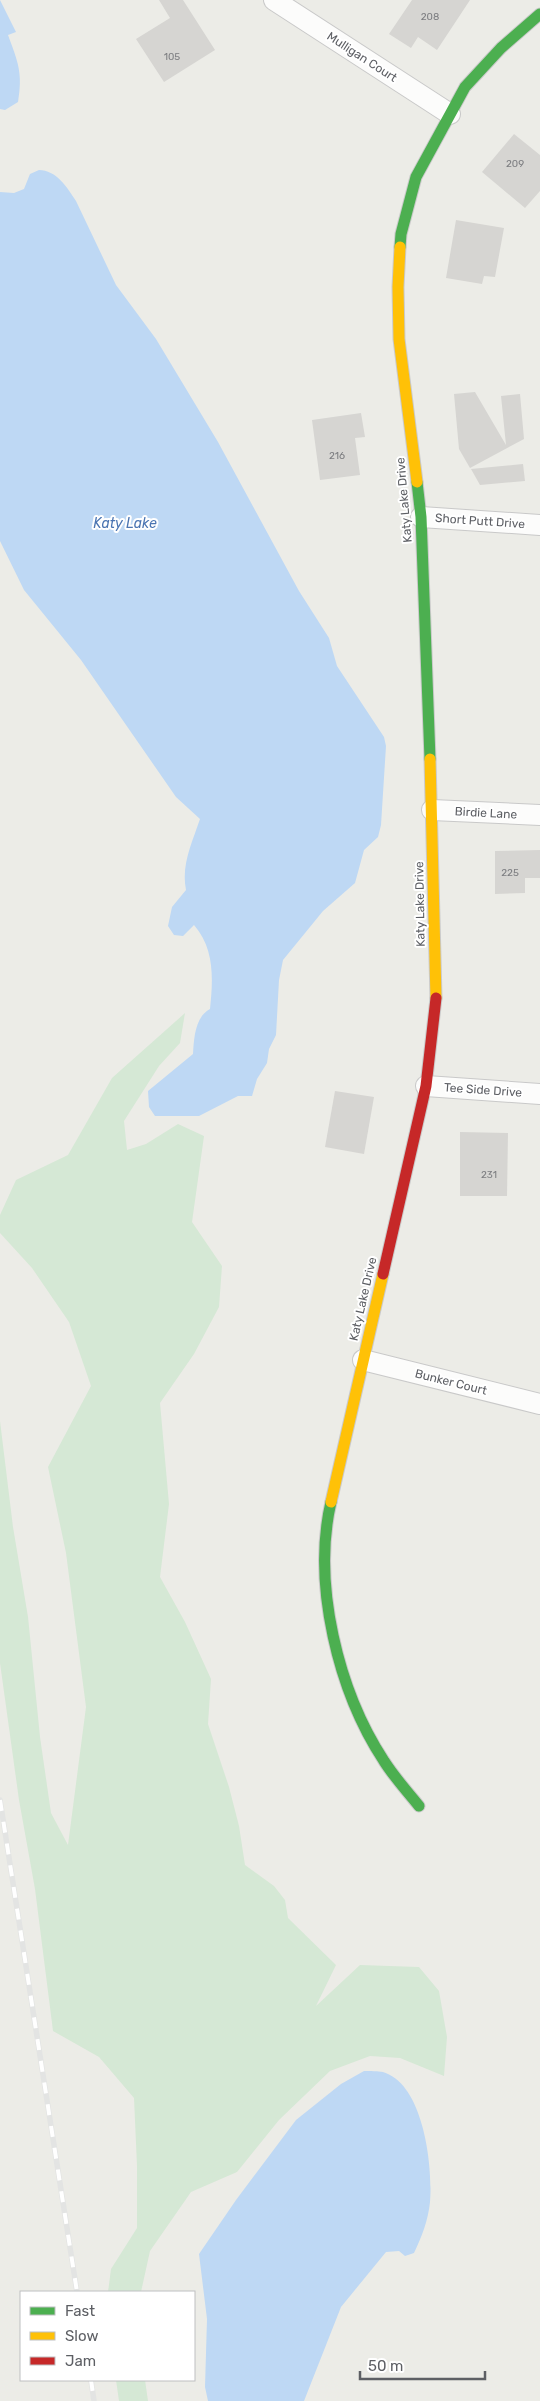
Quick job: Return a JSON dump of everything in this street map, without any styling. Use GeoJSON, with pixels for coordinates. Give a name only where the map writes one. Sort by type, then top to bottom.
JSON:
{"type":"FeatureCollection","features":[{"type":"Feature","properties":{"kind":"street","name":"Mulligan Court"},"geometry":{"type":"LineString","coordinates":[[274,0],[450,114]]}},
{"type":"Feature","properties":{"kind":"street","name":"Katy Lake Drive"},"geometry":{"type":"LineString","coordinates":[[419,1806],[384,1761],[362,1719],[338,1657],[325,1589],[326,1522],[426,1086],[436,1009],[432,810],[421,517],[398,338],[400,243],[416,177],[465,87],[501,48],[540,14]]}},
{"type":"Feature","properties":{"kind":"street","name":"Short Putt Drive"},"geometry":{"type":"LineString","coordinates":[[421,517],[540,525]]}},
{"type":"Feature","properties":{"kind":"street","name":"Birdie Lane"},"geometry":{"type":"LineString","coordinates":[[432,810],[540,815]]}},
{"type":"Feature","properties":{"kind":"street","name":"Tee Side Drive"},"geometry":{"type":"LineString","coordinates":[[426,1086],[540,1094]]}},
{"type":"Feature","properties":{"kind":"street","name":"Bunker Court"},"geometry":{"type":"LineString","coordinates":[[363,1360],[540,1404]]}},
{"type":"Feature","properties":{"kind":"green space"},"geometry":{"type":"Polygon","coordinates":[[[185,1013],[180,1043],[159,1066],[124,1121],[127,1150],[146,1144],[178,1124],[204,1136],[192,1222],[222,1266],[219,1307],[194,1354],[160,1403],[169,1504],[160,1577],[185,1622],[211,1679],[208,1724],[229,1787],[239,1826],[245,1865],[274,1886],[285,1900],[288,1918],[336,1965],[316,2006],[360,1965],[419,1967],[439,1991],[447,2037],[444,2076],[400,2058],[370,2056],[330,2071],[279,2120],[237,2172],[191,2192],[150,2251],[141,2291],[108,2291],[111,2269],[137,2228],[134,2098],[99,2057],[53,2031],[35,1889],[19,1800],[0,1663],[0,1421],[13,1527],[28,1617],[40,1737],[51,1813],[68,1845],[86,1707],[66,1553],[48,1467],[91,1386],[69,1322],[32,1268],[0,1233],[0,1215],[16,1180],[68,1155],[112,1078],[185,1013]]]}},
{"type":"Feature","properties":{"kind":"green space"},"geometry":{"type":"Polygon","coordinates":[[[116,2381],[145,2381],[148,2401],[119,2401],[116,2381]]]}},
{"type":"Feature","properties":{"kind":"water"},"geometry":{"type":"Polygon","coordinates":[[[0,0],[16,32],[8,35],[20,75],[18,102],[5,110],[0,109],[0,0]]]}},
{"type":"Feature","properties":{"kind":"water","name":"Katy Lake"},"geometry":{"type":"Polygon","coordinates":[[[39,170],[56,176],[76,201],[116,285],[156,339],[218,442],[299,591],[329,638],[337,666],[384,737],[386,746],[381,825],[378,837],[364,850],[355,883],[323,911],[283,960],[279,980],[276,1035],[269,1049],[267,1063],[257,1079],[252,1096],[238,1096],[199,1116],[155,1116],[149,1107],[148,1091],[193,1054],[198,1023],[201,1017],[210,1009],[211,965],[206,944],[201,934],[194,925],[183,936],[174,935],[168,926],[172,907],[186,890],[186,863],[200,819],[176,797],[81,660],[24,590],[0,541],[0,192],[14,193],[24,189],[30,174],[39,170]]]}},
{"type":"Feature","properties":{"kind":"water"},"geometry":{"type":"Polygon","coordinates":[[[364,2071],[383,2072],[397,2080],[408,2092],[417,2109],[427,2149],[431,2187],[428,2216],[420,2241],[414,2253],[405,2256],[399,2251],[386,2252],[341,2307],[304,2401],[208,2401],[205,2387],[207,2319],[199,2254],[236,2200],[296,2120],[341,2084],[364,2071]]]}},
{"type":"Feature","properties":{"kind":"building"},"geometry":{"type":"Polygon","coordinates":[[[159,0],[183,0],[215,50],[164,82],[136,39],[170,18],[159,0]]]}},
{"type":"Feature","properties":{"kind":"building"},"geometry":{"type":"Polygon","coordinates":[[[412,0],[470,0],[437,50],[418,37],[411,48],[389,34],[412,0]]]}},
{"type":"Feature","properties":{"kind":"building"},"geometry":{"type":"Polygon","coordinates":[[[514,134],[540,155],[540,191],[525,208],[482,172],[514,134]]]}},
{"type":"Feature","properties":{"kind":"building"},"geometry":{"type":"Polygon","coordinates":[[[456,220],[504,228],[495,277],[484,276],[482,284],[446,278],[456,220]]]}},
{"type":"Feature","properties":{"kind":"building"},"geometry":{"type":"Polygon","coordinates":[[[475,392],[506,445],[501,396],[520,394],[524,439],[470,468],[459,449],[454,394],[475,392]]]}},
{"type":"Feature","properties":{"kind":"building"},"geometry":{"type":"Polygon","coordinates":[[[361,413],[365,437],[355,438],[360,475],[320,480],[312,420],[361,413]]]}},
{"type":"Feature","properties":{"kind":"building"},"geometry":{"type":"Polygon","coordinates":[[[523,464],[525,481],[480,485],[471,469],[523,464]]]}},
{"type":"Feature","properties":{"kind":"building"},"geometry":{"type":"Polygon","coordinates":[[[540,850],[540,878],[525,878],[525,893],[495,894],[495,851],[540,850]]]}},
{"type":"Feature","properties":{"kind":"building"},"geometry":{"type":"Polygon","coordinates":[[[335,1091],[374,1097],[364,1154],[325,1147],[335,1091]]]}},
{"type":"Feature","properties":{"kind":"building"},"geometry":{"type":"Polygon","coordinates":[[[460,1132],[508,1133],[507,1196],[460,1196],[460,1132]]]}},
{"type":"Feature","properties":{"kind":"railway"},"geometry":{"type":"LineString","coordinates":[[0,1800],[77,2291]]}},
{"type":"Feature","properties":{"kind":"railway"},"geometry":{"type":"LineString","coordinates":[[91,2381],[94,2401]]}},
{"type":"Feature","properties":{"kind":"traffic: fast"},"geometry":{"type":"LineString","coordinates":[[400,247],[401,234],[416,177],[465,87],[501,48],[540,14]]}},
{"type":"Feature","properties":{"kind":"traffic: fast"},"geometry":{"type":"LineString","coordinates":[[417,482],[421,517],[430,759]]}},
{"type":"Feature","properties":{"kind":"traffic: fast"},"geometry":{"type":"LineString","coordinates":[[331,1502],[326,1534],[327,1602],[342,1670],[368,1733],[388,1767],[419,1806]]}},
{"type":"Feature","properties":{"kind":"traffic: slow"},"geometry":{"type":"LineString","coordinates":[[400,247],[398,287],[399,339],[417,482]]}},
{"type":"Feature","properties":{"kind":"traffic: slow"},"geometry":{"type":"LineString","coordinates":[[430,759],[436,998]]}},
{"type":"Feature","properties":{"kind":"traffic: slow"},"geometry":{"type":"LineString","coordinates":[[331,1502],[383,1274]]}},
{"type":"Feature","properties":{"kind":"traffic: jam"},"geometry":{"type":"LineString","coordinates":[[383,1274],[426,1086],[436,998]]}}]}
